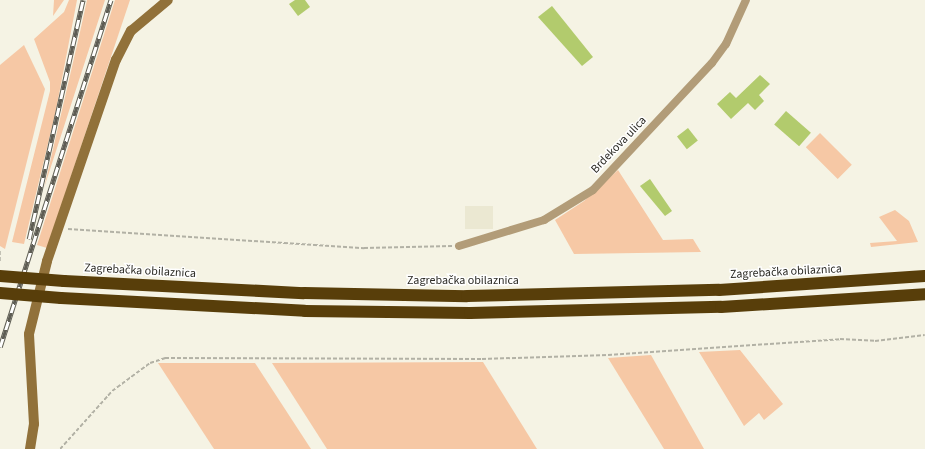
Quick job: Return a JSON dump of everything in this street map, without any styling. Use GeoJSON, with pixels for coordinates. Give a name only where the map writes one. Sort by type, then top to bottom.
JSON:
{"type":"FeatureCollection","features":[{"type":"Feature","properties":{"kind":"highway","name":"Zagrebačka obilaznica"},"geometry":{"type":"LineString","coordinates":[[0,276],[304,293],[482,296],[719,290],[925,276]]}},
{"type":"Feature","properties":{"kind":"highway"},"geometry":{"type":"LineString","coordinates":[[0,293],[61,298],[290,310],[478,313],[721,307],[925,294]]}},
{"type":"Feature","properties":{"kind":"street"},"geometry":{"type":"LineString","coordinates":[[30,449],[34,424],[29,334],[59,228],[116,60],[141,20],[168,0]]}},
{"type":"Feature","properties":{"kind":"street","name":"Brdekova ulica"},"geometry":{"type":"LineString","coordinates":[[460,246],[544,220],[593,190],[712,63],[726,44],[746,0]]}},
{"type":"Feature","properties":{"kind":"path"},"geometry":{"type":"LineString","coordinates":[[59,228],[364,248],[460,246]]}},
{"type":"Feature","properties":{"kind":"path"},"geometry":{"type":"LineString","coordinates":[[0,251],[0,263]]}},
{"type":"Feature","properties":{"kind":"path"},"geometry":{"type":"LineString","coordinates":[[60,449],[112,390],[150,363],[165,358],[490,359],[840,339],[875,341],[925,335]]}},
{"type":"Feature","properties":{"kind":"shaded area"},"geometry":{"type":"Polygon","coordinates":[[[54,0],[64,0],[53,16],[54,0]]]}},
{"type":"Feature","properties":{"kind":"shaded area"},"geometry":{"type":"Polygon","coordinates":[[[69,0],[77,0],[56,110],[24,244],[12,242],[50,91],[50,82],[34,39],[64,12],[69,0]]]}},
{"type":"Feature","properties":{"kind":"shaded area"},"geometry":{"type":"Polygon","coordinates":[[[87,0],[105,0],[44,188],[80,32],[87,0]]]}},
{"type":"Feature","properties":{"kind":"shaded area"},"geometry":{"type":"Polygon","coordinates":[[[115,0],[130,0],[47,248],[37,245],[115,0]]]}},
{"type":"Feature","properties":{"kind":"shaded area"},"geometry":{"type":"Polygon","coordinates":[[[24,45],[45,89],[5,249],[0,246],[0,65],[24,45]]]}},
{"type":"Feature","properties":{"kind":"shaded area"},"geometry":{"type":"Polygon","coordinates":[[[820,133],[852,165],[838,179],[806,147],[820,133]]]}},
{"type":"Feature","properties":{"kind":"shaded area"},"geometry":{"type":"Polygon","coordinates":[[[618,170],[663,240],[693,239],[701,252],[574,254],[555,220],[584,201],[618,170]]]}},
{"type":"Feature","properties":{"kind":"shaded area"},"geometry":{"type":"Polygon","coordinates":[[[465,206],[493,206],[493,229],[465,229],[465,206]]]}},
{"type":"Feature","properties":{"kind":"shaded area"},"geometry":{"type":"Polygon","coordinates":[[[895,210],[909,221],[918,242],[871,247],[870,243],[897,241],[879,217],[895,210]]]}},
{"type":"Feature","properties":{"kind":"shaded area"},"geometry":{"type":"Polygon","coordinates":[[[740,350],[783,404],[764,420],[759,413],[744,426],[699,352],[740,350]]]}},
{"type":"Feature","properties":{"kind":"shaded area"},"geometry":{"type":"Polygon","coordinates":[[[651,355],[704,449],[664,449],[608,358],[651,355]]]}},
{"type":"Feature","properties":{"kind":"shaded area"},"geometry":{"type":"Polygon","coordinates":[[[483,362],[537,449],[327,449],[272,363],[483,362]]]}},
{"type":"Feature","properties":{"kind":"shaded area"},"geometry":{"type":"Polygon","coordinates":[[[158,363],[255,363],[311,449],[214,449],[158,363]]]}},
{"type":"Feature","properties":{"kind":"building"},"geometry":{"type":"Polygon","coordinates":[[[295,0],[305,0],[310,7],[298,16],[289,4],[295,0]]]}},
{"type":"Feature","properties":{"kind":"building"},"geometry":{"type":"Polygon","coordinates":[[[552,6],[593,57],[582,66],[538,17],[552,6]]]}},
{"type":"Feature","properties":{"kind":"building"},"geometry":{"type":"Polygon","coordinates":[[[760,75],[770,84],[759,95],[764,101],[755,110],[748,103],[731,119],[717,104],[730,92],[736,98],[760,75]]]}},
{"type":"Feature","properties":{"kind":"building"},"geometry":{"type":"Polygon","coordinates":[[[786,111],[811,133],[799,146],[774,125],[786,111]]]}},
{"type":"Feature","properties":{"kind":"building"},"geometry":{"type":"Polygon","coordinates":[[[688,128],[698,141],[687,149],[677,137],[688,128]]]}},
{"type":"Feature","properties":{"kind":"building"},"geometry":{"type":"Polygon","coordinates":[[[650,179],[672,211],[665,216],[640,186],[650,179]]]}},
{"type":"Feature","properties":{"kind":"railway"},"geometry":{"type":"LineString","coordinates":[[29,239],[83,0]]}},
{"type":"Feature","properties":{"kind":"railway"},"geometry":{"type":"LineString","coordinates":[[0,347],[111,0]]}}]}
